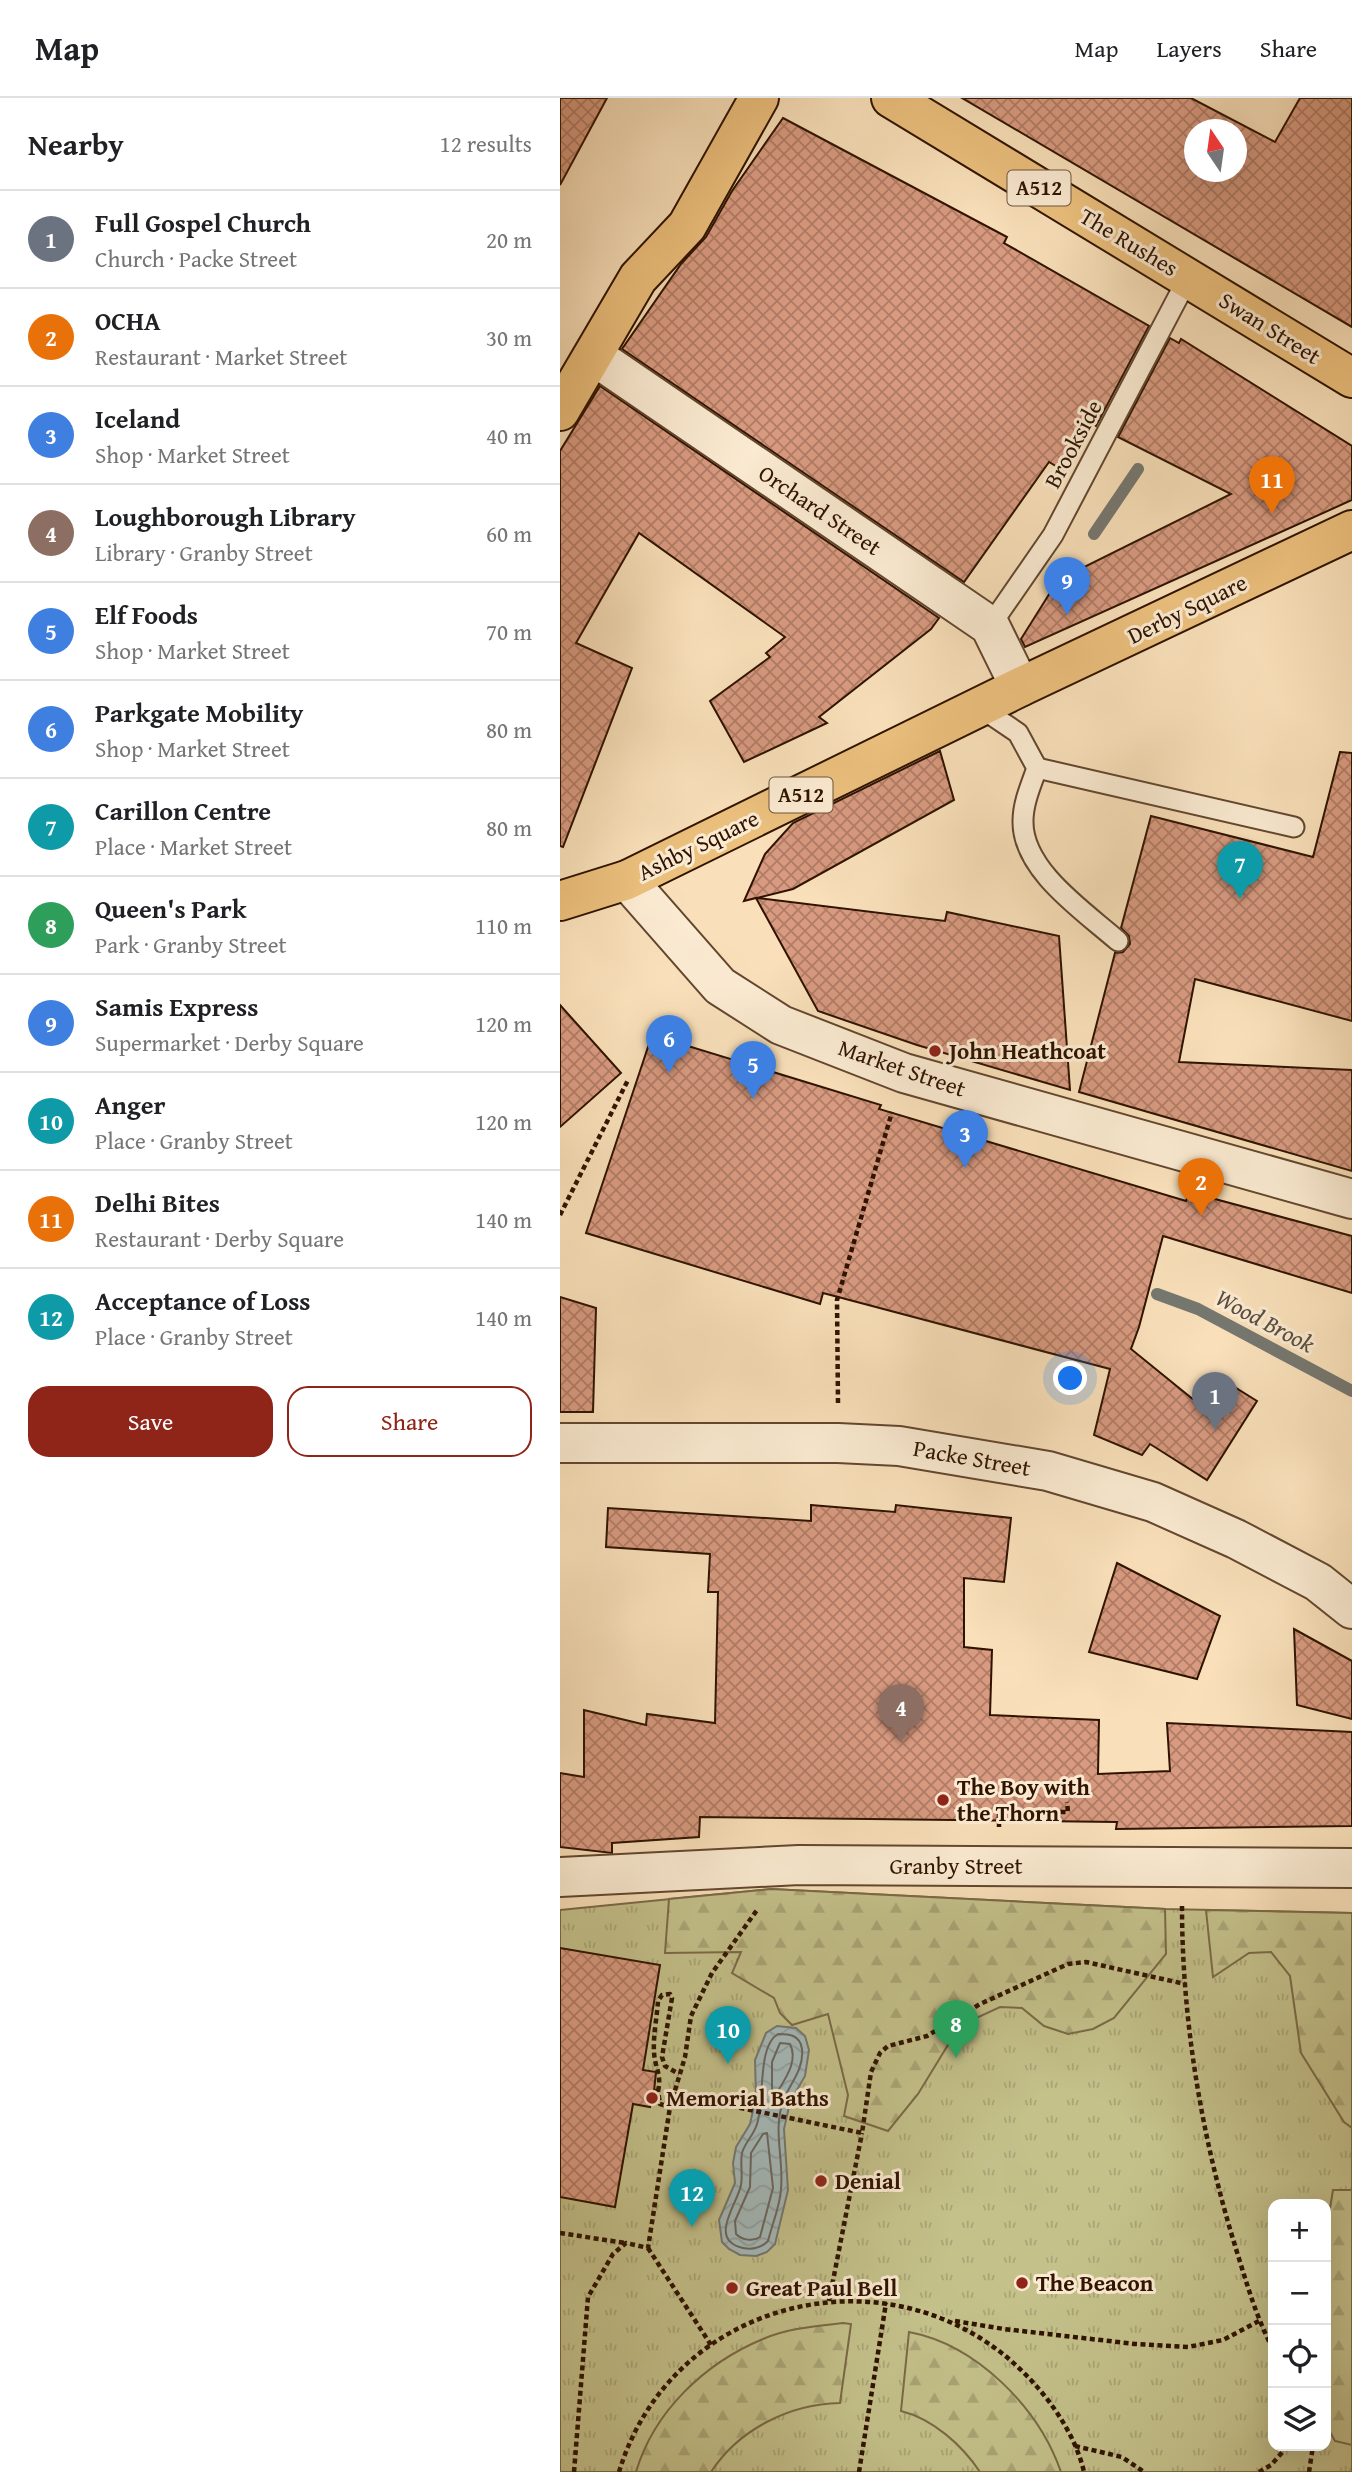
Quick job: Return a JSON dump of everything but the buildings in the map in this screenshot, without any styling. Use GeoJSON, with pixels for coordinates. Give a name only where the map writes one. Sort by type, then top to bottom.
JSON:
{"type":"FeatureCollection","features":[{"type":"Feature","properties":{"kind":"main road"},"geometry":{"type":"LineString","coordinates":[[560,411],[639,278],[687,226],[759,98]]}},
{"type":"Feature","properties":{"kind":"main road","name":"The Rushes"},"geometry":{"type":"LineString","coordinates":[[915,104],[1188,278]]}},
{"type":"Feature","properties":{"kind":"main road","name":"Swan Street"},"geometry":{"type":"LineString","coordinates":[[1188,278],[1352,378]]}},
{"type":"Feature","properties":{"kind":"main road","name":"Derby Square"},"geometry":{"type":"LineString","coordinates":[[1020,687],[1352,530]]}},
{"type":"Feature","properties":{"kind":"main road","name":"Ashby Square"},"geometry":{"type":"LineString","coordinates":[[560,901],[627,880],[1020,687]]}},
{"type":"Feature","properties":{"kind":"street","name":"Orchard Street"},"geometry":{"type":"LineString","coordinates":[[594,356],[990,626],[1020,687]]}},
{"type":"Feature","properties":{"kind":"street","name":"Market Street"},"geometry":{"type":"LineString","coordinates":[[627,880],[720,986],[781,1025],[904,1073],[1352,1199]]}},
{"type":"Feature","properties":{"kind":"street","name":"Packe Street"},"geometry":{"type":"LineString","coordinates":[[560,1443],[838,1443],[900,1446],[1048,1471],[1153,1502],[1236,1539],[1318,1582],[1352,1609]]}},
{"type":"Feature","properties":{"kind":"street","name":"Granby Street"},"geometry":{"type":"LineString","coordinates":[[560,1877],[769,1867],[1352,1868]]}},
{"type":"Feature","properties":{"kind":"lane","name":"Brookside"},"geometry":{"type":"LineString","coordinates":[[990,626],[1053,535],[1188,278]]}},
{"type":"Feature","properties":{"kind":"lane"},"geometry":{"type":"LineString","coordinates":[[981,708],[1018,733],[1037,768],[1023,820],[1027,848],[1037,867],[1118,941]]}},
{"type":"Feature","properties":{"kind":"lane"},"geometry":{"type":"LineString","coordinates":[[1037,768],[1294,827]]}},
{"type":"Feature","properties":{"kind":"path"},"geometry":{"type":"LineString","coordinates":[[838,1443],[837,1300],[904,1073]]}},
{"type":"Feature","properties":{"kind":"path"},"geometry":{"type":"LineString","coordinates":[[560,1215],[628,1080]]}},
{"type":"Feature","properties":{"kind":"path"},"geometry":{"type":"LineString","coordinates":[[712,2346],[648,2248],[670,2108],[685,2057],[691,2016],[712,1973],[771,1889],[769,1867]]}},
{"type":"Feature","properties":{"kind":"path"},"geometry":{"type":"LineString","coordinates":[[1183,1867],[1185,1984],[1196,2081],[1229,2227],[1259,2321],[1268,2339]]}},
{"type":"Feature","properties":{"kind":"path"},"geometry":{"type":"LineString","coordinates":[[829,2301],[862,2133],[871,2072],[880,2053],[888,2046],[927,2036],[980,2004],[1068,1964],[1086,1962],[1185,1984]]}},
{"type":"Feature","properties":{"kind":"path"},"geometry":{"type":"LineString","coordinates":[[670,2108],[660,2104],[656,2091],[661,2078],[654,2050],[658,2001],[662,1995],[670,1994],[671,1998],[662,2057],[665,2066],[679,2074]]}},
{"type":"Feature","properties":{"kind":"path"},"geometry":{"type":"LineString","coordinates":[[673,2094],[862,2133]]}},
{"type":"Feature","properties":{"kind":"path"},"geometry":{"type":"LineString","coordinates":[[560,2233],[648,2248]]}},
{"type":"Feature","properties":{"kind":"path"},"geometry":{"type":"LineString","coordinates":[[574,2472],[588,2297],[613,2254],[626,2243]]}},
{"type":"Feature","properties":{"kind":"path"},"geometry":{"type":"LineString","coordinates":[[619,2472],[635,2429],[684,2365],[751,2321],[789,2308],[829,2301],[886,2303],[1004,2329],[1135,2344],[1188,2347],[1223,2340],[1259,2321]]}},
{"type":"Feature","properties":{"kind":"path"},"geometry":{"type":"LineString","coordinates":[[859,2472],[886,2303]]}},
{"type":"Feature","properties":{"kind":"path"},"geometry":{"type":"LineString","coordinates":[[949,2319],[984,2339],[1016,2364],[1043,2393],[1067,2427],[1084,2472]]}},
{"type":"Feature","properties":{"kind":"path"},"geometry":{"type":"LineString","coordinates":[[1075,2445],[1122,2457],[1143,2472]]}},
{"type":"Feature","properties":{"kind":"path"},"geometry":{"type":"LineString","coordinates":[[1259,2472],[1271,2465],[1284,2451]]}},
{"type":"Feature","properties":{"kind":"path"},"geometry":{"type":"LineString","coordinates":[[1310,2472],[1312,2451]]}},
{"type":"Feature","properties":{"kind":"green space"},"geometry":{"type":"Polygon","coordinates":[[[771,1889],[1165,1909],[1352,1913],[1352,2472],[560,2472],[560,1910],[771,1889]]]}},
{"type":"Feature","properties":{"kind":"green space"},"geometry":{"type":"Polygon","coordinates":[[[771,1889],[1165,1909],[1166,1954],[1114,2018],[1093,2029],[1068,2034],[1044,2026],[1022,2008],[1000,2007],[974,2019],[951,2040],[918,2094],[888,2131],[844,2116],[848,2095],[828,2014],[792,2025],[780,2013],[774,1998],[732,1973],[741,1952],[665,1953],[669,1899],[771,1889]]]}},
{"type":"Feature","properties":{"kind":"green space"},"geometry":{"type":"Polygon","coordinates":[[[1206,1910],[1352,1913],[1352,2128],[1344,2122],[1301,2053],[1290,1976],[1271,1952],[1249,1953],[1213,1977],[1206,1910]]]}},
{"type":"Feature","properties":{"kind":"green space"},"geometry":{"type":"Polygon","coordinates":[[[1333,2190],[1352,2190],[1352,2445],[1335,2441],[1331,2434],[1333,2190]]]}},
{"type":"Feature","properties":{"kind":"green space"},"geometry":{"type":"Polygon","coordinates":[[[851,2324],[840,2403],[803,2408],[767,2422],[736,2443],[711,2472],[636,2472],[655,2429],[669,2409],[684,2392],[721,2361],[772,2335],[851,2324]]]}},
{"type":"Feature","properties":{"kind":"green space"},"geometry":{"type":"Polygon","coordinates":[[[909,2332],[958,2350],[1002,2383],[1038,2425],[1061,2472],[980,2472],[965,2452],[946,2434],[924,2420],[901,2411],[909,2332]]]}},
{"type":"Feature","properties":{"kind":"water"},"geometry":{"type":"Polygon","coordinates":[[[777,2026],[796,2028],[805,2036],[809,2050],[805,2076],[790,2102],[784,2129],[788,2190],[775,2244],[767,2252],[756,2256],[740,2255],[722,2242],[719,2220],[735,2183],[733,2163],[736,2147],[750,2124],[756,2097],[755,2060],[766,2033],[777,2026]]]}},
{"type":"Feature","properties":{"kind":"waterway","name":"Wood Brook"},"geometry":{"type":"LineString","coordinates":[[1094,534],[1138,469]]}},
{"type":"Feature","properties":{"kind":"waterway","name":"Wood Brook"},"geometry":{"type":"LineString","coordinates":[[1157,1294],[1198,1309],[1352,1391]]}},
{"type":"Feature","properties":{"kind":"place","name":"Delhi Bites"},"geometry":{"type":"Point","coordinates":[1272,514]}},
{"type":"Feature","properties":{"kind":"place","name":"Samis Express"},"geometry":{"type":"Point","coordinates":[1067,615]}},
{"type":"Feature","properties":{"kind":"place","name":"Carillon Centre"},"geometry":{"type":"Point","coordinates":[1240,899]}},
{"type":"Feature","properties":{"kind":"place","name":"John Heathcoat"},"geometry":{"type":"Point","coordinates":[935,1051]}},
{"type":"Feature","properties":{"kind":"place","name":"Parkgate Mobility"},"geometry":{"type":"Point","coordinates":[669,1073]}},
{"type":"Feature","properties":{"kind":"place","name":"Elf Foods"},"geometry":{"type":"Point","coordinates":[753,1099]}},
{"type":"Feature","properties":{"kind":"place","name":"Iceland"},"geometry":{"type":"Point","coordinates":[965,1168]}},
{"type":"Feature","properties":{"kind":"place","name":"OCHA"},"geometry":{"type":"Point","coordinates":[1201,1216]}},
{"type":"Feature","properties":{"kind":"place","name":"Full Gospel Church"},"geometry":{"type":"Point","coordinates":[1215,1430]}},
{"type":"Feature","properties":{"kind":"place","name":"Loughborough Library"},"geometry":{"type":"Point","coordinates":[901,1742]}},
{"type":"Feature","properties":{"kind":"place","name":"The Boy with the Thorn"},"geometry":{"type":"Point","coordinates":[943,1800]}},
{"type":"Feature","properties":{"kind":"place","name":"Queen's Park"},"geometry":{"type":"Point","coordinates":[956,2058]}},
{"type":"Feature","properties":{"kind":"place","name":"Anger"},"geometry":{"type":"Point","coordinates":[728,2064]}},
{"type":"Feature","properties":{"kind":"place","name":"Memorial Baths"},"geometry":{"type":"Point","coordinates":[652,2098]}},
{"type":"Feature","properties":{"kind":"place","name":"Denial"},"geometry":{"type":"Point","coordinates":[821,2181]}},
{"type":"Feature","properties":{"kind":"place","name":"Acceptance of Loss"},"geometry":{"type":"Point","coordinates":[692,2227]}},
{"type":"Feature","properties":{"kind":"place","name":"The Beacon"},"geometry":{"type":"Point","coordinates":[1022,2283]}},
{"type":"Feature","properties":{"kind":"place","name":"Great Paul Bell"},"geometry":{"type":"Point","coordinates":[732,2288]}}]}
